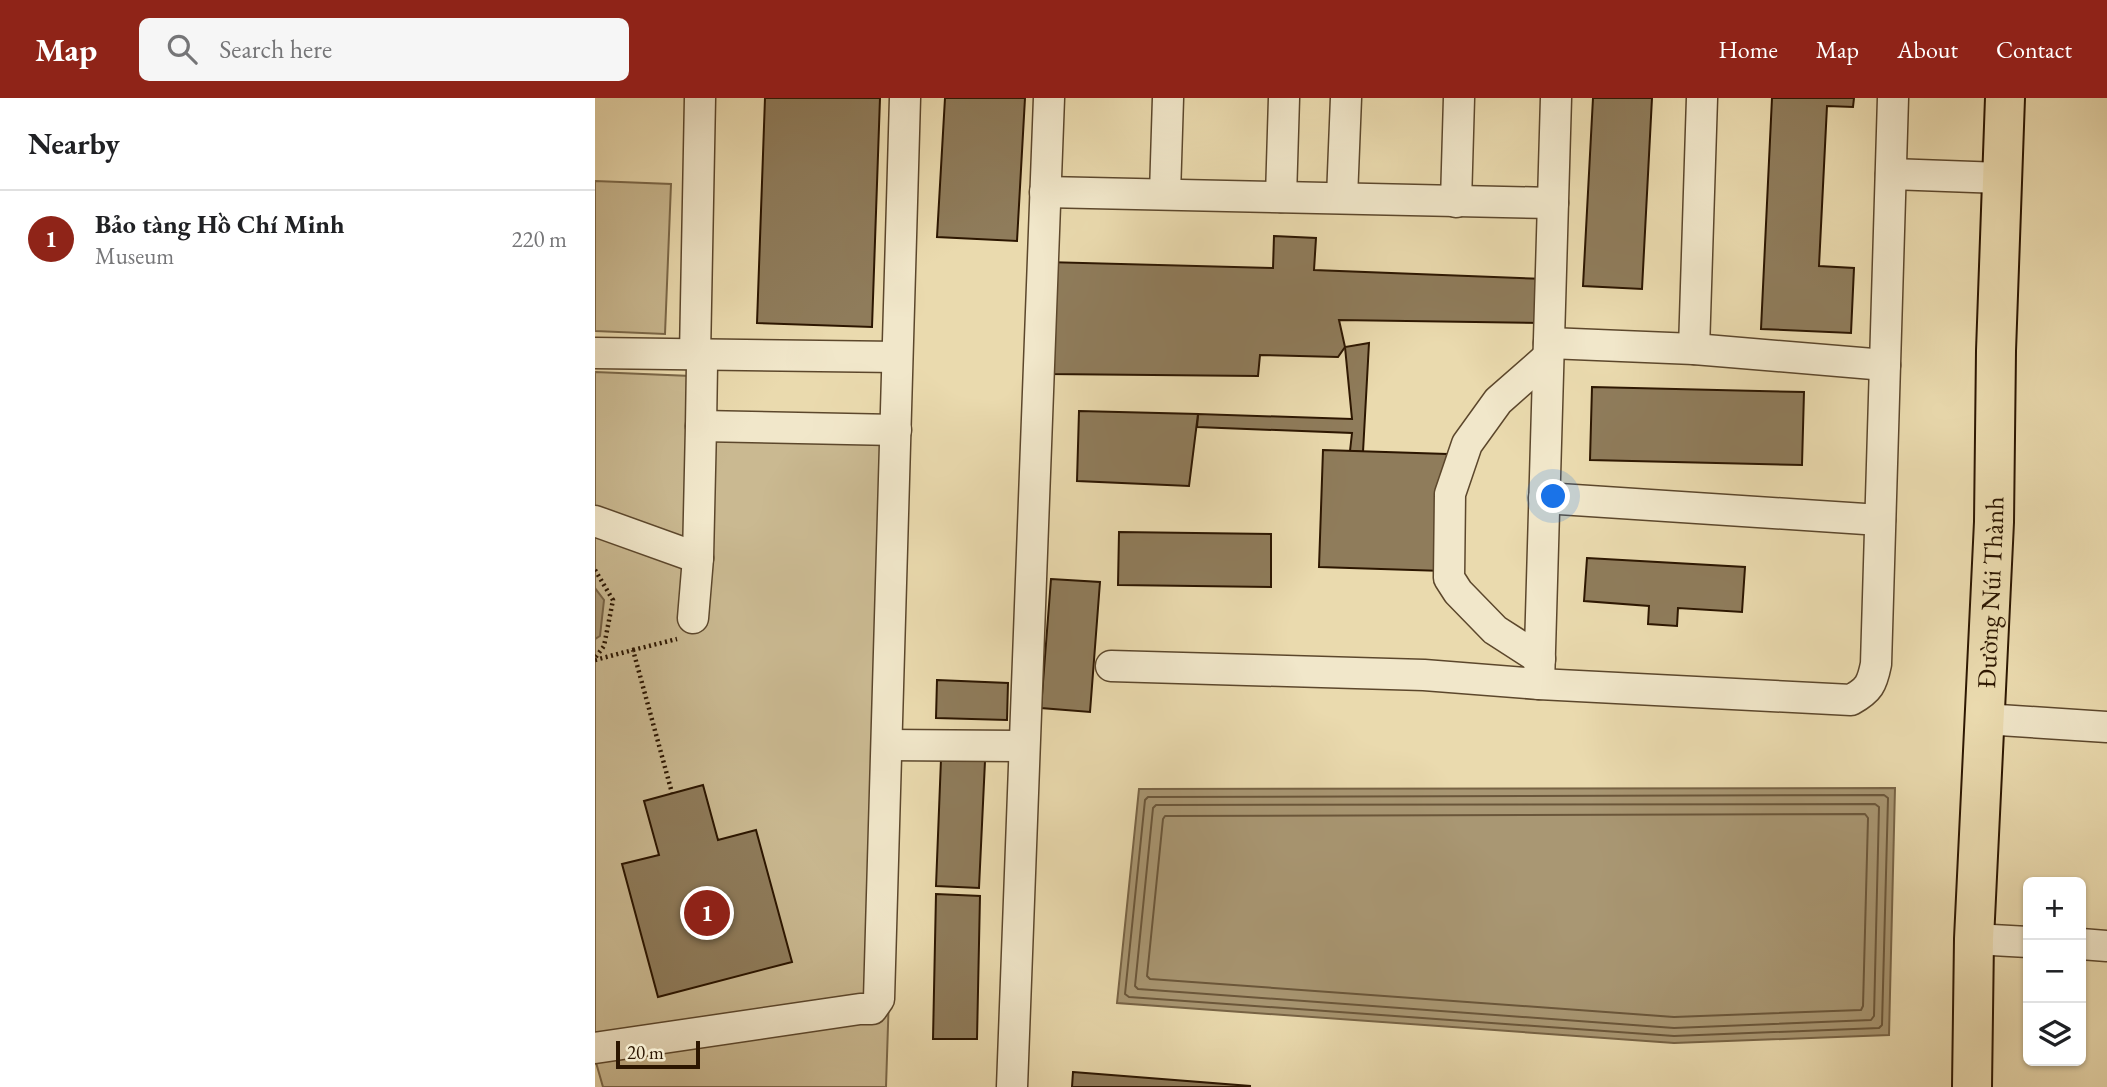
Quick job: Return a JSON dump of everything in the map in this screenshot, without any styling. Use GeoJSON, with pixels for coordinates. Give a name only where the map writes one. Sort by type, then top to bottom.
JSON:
{"type":"FeatureCollection","features":[{"type":"Feature","properties":{"kind":"main road","name":"Đường Núi Thành"},"geometry":{"type":"LineString","coordinates":[[1972,1087],[1975,939],[1994,522],[1996,351],[2005,98]]}},
{"type":"Feature","properties":{"kind":"street"},"geometry":{"type":"LineString","coordinates":[[693,618],[698,558],[702,364],[695,355],[700,98]]}},
{"type":"Feature","properties":{"kind":"street"},"geometry":{"type":"LineString","coordinates":[[595,1048],[872,1009],[879,999],[905,98]]}},
{"type":"Feature","properties":{"kind":"street"},"geometry":{"type":"LineString","coordinates":[[1012,1087],[1049,98]]}},
{"type":"Feature","properties":{"kind":"street"},"geometry":{"type":"LineString","coordinates":[[1165,194],[1168,98]]}},
{"type":"Feature","properties":{"kind":"street"},"geometry":{"type":"LineString","coordinates":[[1282,197],[1284,98]]}},
{"type":"Feature","properties":{"kind":"street"},"geometry":{"type":"LineString","coordinates":[[1342,198],[1346,98]]}},
{"type":"Feature","properties":{"kind":"street"},"geometry":{"type":"LineString","coordinates":[[1456,202],[1459,98]]}},
{"type":"Feature","properties":{"kind":"street"},"geometry":{"type":"LineString","coordinates":[[1539,672],[1556,98]]}},
{"type":"Feature","properties":{"kind":"street"},"geometry":{"type":"LineString","coordinates":[[1694,349],[1702,98]]}},
{"type":"Feature","properties":{"kind":"street"},"geometry":{"type":"LineString","coordinates":[[1111,666],[1424,675],[1539,672],[1850,700],[1865,692],[1873,680],[1876,664],[1893,98]]}},
{"type":"Feature","properties":{"kind":"street"},"geometry":{"type":"LineString","coordinates":[[1891,174],[2001,178]]}},
{"type":"Feature","properties":{"kind":"street"},"geometry":{"type":"LineString","coordinates":[[1045,192],[1553,203]]}},
{"type":"Feature","properties":{"kind":"street"},"geometry":{"type":"LineString","coordinates":[[1539,672],[1458,592],[1449,578],[1450,494],[1467,443],[1498,401],[1549,350],[1694,349],[1885,365]]}},
{"type":"Feature","properties":{"kind":"street"},"geometry":{"type":"LineString","coordinates":[[595,353],[897,357]]}},
{"type":"Feature","properties":{"kind":"street"},"geometry":{"type":"LineString","coordinates":[[701,426],[895,430]]}},
{"type":"Feature","properties":{"kind":"street"},"geometry":{"type":"LineString","coordinates":[[1545,498],[1880,520]]}},
{"type":"Feature","properties":{"kind":"street"},"geometry":{"type":"LineString","coordinates":[[595,521],[698,558]]}},
{"type":"Feature","properties":{"kind":"street"},"geometry":{"type":"LineString","coordinates":[[1984,719],[2107,727]]}},
{"type":"Feature","properties":{"kind":"street"},"geometry":{"type":"LineString","coordinates":[[887,745],[1024,746]]}},
{"type":"Feature","properties":{"kind":"street"},"geometry":{"type":"LineString","coordinates":[[1975,939],[2023,942]]}},
{"type":"Feature","properties":{"kind":"street"},"geometry":{"type":"LineString","coordinates":[[2086,944],[2107,946]]}},
{"type":"Feature","properties":{"kind":"path"},"geometry":{"type":"LineString","coordinates":[[595,570],[613,600],[604,646],[595,659]]}},
{"type":"Feature","properties":{"kind":"path"},"geometry":{"type":"LineString","coordinates":[[595,659],[690,635],[693,618]]}},
{"type":"Feature","properties":{"kind":"path"},"geometry":{"type":"LineString","coordinates":[[633,650],[672,793]]}},
{"type":"Feature","properties":{"kind":"shaded area"},"geometry":{"type":"Polygon","coordinates":[[[595,181],[671,184],[665,334],[595,331],[595,181]]]}},
{"type":"Feature","properties":{"kind":"shaded area"},"geometry":{"type":"Polygon","coordinates":[[[595,372],[691,376],[690,432],[907,442],[886,1087],[603,1087],[595,1059],[595,372]]]}},
{"type":"Feature","properties":{"kind":"water"},"geometry":{"type":"Polygon","coordinates":[[[595,588],[604,600],[600,636],[595,639],[595,588]]]}},
{"type":"Feature","properties":{"kind":"water"},"geometry":{"type":"Polygon","coordinates":[[[1895,788],[1889,1035],[1674,1043],[1117,1003],[1139,789],[1895,788]]]}},
{"type":"Feature","properties":{"kind":"building"},"geometry":{"type":"Polygon","coordinates":[[[765,98],[880,98],[872,327],[757,323],[765,98]]]}},
{"type":"Feature","properties":{"kind":"building"},"geometry":{"type":"Polygon","coordinates":[[[945,98],[1025,98],[1017,241],[937,237],[945,98]]]}},
{"type":"Feature","properties":{"kind":"building"},"geometry":{"type":"Polygon","coordinates":[[[1593,98],[1652,98],[1642,289],[1583,286],[1593,98]]]}},
{"type":"Feature","properties":{"kind":"building"},"geometry":{"type":"Polygon","coordinates":[[[1772,98],[1854,98],[1853,107],[1827,106],[1819,266],[1854,268],[1851,333],[1761,329],[1772,98]]]}},
{"type":"Feature","properties":{"kind":"building"},"geometry":{"type":"Polygon","coordinates":[[[1274,236],[1316,238],[1314,270],[1546,279],[1544,323],[1339,320],[1345,347],[1338,357],[1260,355],[1258,376],[1047,374],[1046,262],[1273,268],[1274,236]]]}},
{"type":"Feature","properties":{"kind":"building"},"geometry":{"type":"Polygon","coordinates":[[[1369,343],[1363,452],[1350,451],[1352,433],[1197,427],[1198,414],[1352,419],[1345,347],[1369,343]]]}},
{"type":"Feature","properties":{"kind":"building"},"geometry":{"type":"Polygon","coordinates":[[[1592,387],[1804,392],[1802,465],[1590,460],[1592,387]]]}},
{"type":"Feature","properties":{"kind":"building"},"geometry":{"type":"Polygon","coordinates":[[[1079,411],[1198,414],[1189,486],[1077,481],[1079,411]]]}},
{"type":"Feature","properties":{"kind":"building"},"geometry":{"type":"Polygon","coordinates":[[[1323,450],[1447,454],[1443,571],[1319,567],[1323,450]]]}},
{"type":"Feature","properties":{"kind":"building"},"geometry":{"type":"Polygon","coordinates":[[[1119,532],[1271,534],[1271,587],[1118,585],[1119,532]]]}},
{"type":"Feature","properties":{"kind":"building"},"geometry":{"type":"Polygon","coordinates":[[[1587,558],[1745,567],[1742,612],[1678,608],[1677,626],[1648,624],[1649,606],[1584,601],[1587,558]]]}},
{"type":"Feature","properties":{"kind":"building"},"geometry":{"type":"Polygon","coordinates":[[[1051,579],[1100,582],[1090,712],[1041,708],[1051,579]]]}},
{"type":"Feature","properties":{"kind":"building"},"geometry":{"type":"Polygon","coordinates":[[[937,680],[1008,683],[1007,720],[936,718],[937,680]]]}},
{"type":"Feature","properties":{"kind":"building"},"geometry":{"type":"Polygon","coordinates":[[[941,759],[985,761],[979,888],[936,886],[941,759]]]}},
{"type":"Feature","properties":{"kind":"building"},"geometry":{"type":"Polygon","coordinates":[[[703,785],[718,840],[756,830],[792,962],[658,997],[622,864],[659,855],[644,801],[703,785]]]}},
{"type":"Feature","properties":{"kind":"building"},"geometry":{"type":"Polygon","coordinates":[[[936,894],[980,896],[977,1039],[933,1039],[936,894]]]}},
{"type":"Feature","properties":{"kind":"building"},"geometry":{"type":"Polygon","coordinates":[[[1073,1072],[1250,1086],[1250,1087],[1072,1087],[1073,1072]]]}},
{"type":"Feature","properties":{"kind":"place","name":"Bảo tàng Hồ Chí Minh"},"geometry":{"type":"Point","coordinates":[707,913]}}]}
